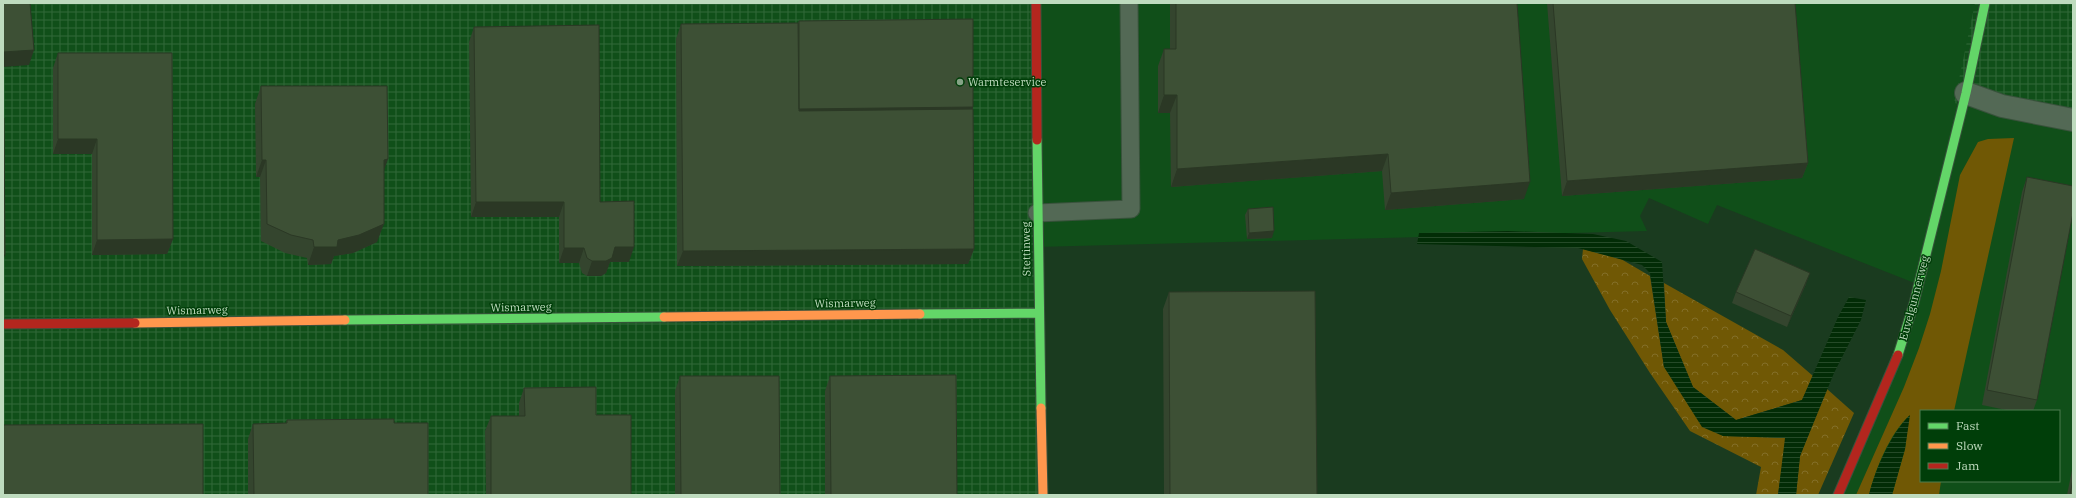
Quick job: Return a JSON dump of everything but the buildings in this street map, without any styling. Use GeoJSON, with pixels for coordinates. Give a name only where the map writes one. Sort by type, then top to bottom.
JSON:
{"type":"FeatureCollection","features":[{"type":"Feature","properties":{"kind":"street","name":"Stettinweg"},"geometry":{"type":"LineString","coordinates":[[1036,3],[1037,213],[1043,495]]}},
{"type":"Feature","properties":{"kind":"street","name":"Euvelgunnerweg"},"geometry":{"type":"LineString","coordinates":[[1838,495],[1900,351],[1914,304],[1966,93],[1984,3]]}},
{"type":"Feature","properties":{"kind":"street"},"geometry":{"type":"LineString","coordinates":[[1966,93],[2002,106],[2073,120]]}},
{"type":"Feature","properties":{"kind":"street","name":"Wismarweg"},"geometry":{"type":"LineString","coordinates":[[3,324],[1039,313]]}},
{"type":"Feature","properties":{"kind":"lane"},"geometry":{"type":"LineString","coordinates":[[1037,213],[1131,209],[1128,3]]}},
{"type":"Feature","properties":{"kind":"shaded area"},"geometry":{"type":"Polygon","coordinates":[[[3,3],[1036,3],[1039,495],[3,495],[3,3]]]}},
{"type":"Feature","properties":{"kind":"shaded area"},"geometry":{"type":"Polygon","coordinates":[[[1036,3],[1975,3],[2073,127],[2073,495],[1842,495],[1917,284],[1717,205],[1708,224],[1649,198],[1640,216],[1647,231],[1037,247],[1036,3]]]}},
{"type":"Feature","properties":{"kind":"shaded area"},"geometry":{"type":"Polygon","coordinates":[[[1975,3],[2073,3],[2073,127],[1954,103],[1975,3]]]}},
{"type":"Feature","properties":{"kind":"shaded area"},"geometry":{"type":"Polygon","coordinates":[[[1508,231],[1593,234],[1626,241],[1662,262],[1666,322],[1693,387],[1736,420],[1802,400],[1838,317],[1849,297],[1866,300],[1861,320],[1834,373],[1800,456],[1796,495],[1778,495],[1785,438],[1723,436],[1702,427],[1664,367],[1650,273],[1642,265],[1578,248],[1417,244],[1419,233],[1508,231]]]}},
{"type":"Feature","properties":{"kind":"shaded area"},"geometry":{"type":"Polygon","coordinates":[[[1910,415],[1905,449],[1892,495],[1869,495],[1875,474],[1890,442],[1910,415]]]}},
{"type":"Feature","properties":{"kind":"green space"},"geometry":{"type":"Polygon","coordinates":[[[2014,138],[1954,410],[1920,410],[1920,482],[1941,482],[1939,495],[1892,495],[1905,449],[1909,416],[1902,423],[1884,452],[1875,474],[1869,495],[1856,495],[1904,387],[1919,348],[1930,314],[1941,271],[1960,175],[1978,142],[1988,139],[2014,138]]]}},
{"type":"Feature","properties":{"kind":"green space"},"geometry":{"type":"Polygon","coordinates":[[[1583,249],[1621,259],[1650,276],[1664,367],[1723,436],[1786,438],[1778,495],[1756,495],[1761,467],[1690,431],[1650,373],[1610,310],[1582,259],[1583,249]]]}},
{"type":"Feature","properties":{"kind":"green space"},"geometry":{"type":"Polygon","coordinates":[[[1664,283],[1783,350],[1813,376],[1802,400],[1736,420],[1693,387],[1666,322],[1664,283]]]}},
{"type":"Feature","properties":{"kind":"green space"},"geometry":{"type":"Polygon","coordinates":[[[1827,389],[1854,413],[1818,495],[1796,495],[1800,456],[1827,389]]]}},
{"type":"Feature","properties":{"kind":"traffic: fast"},"geometry":{"type":"LineString","coordinates":[[1898,355],[1914,303],[1966,93],[1985,3]]}},
{"type":"Feature","properties":{"kind":"traffic: fast"},"geometry":{"type":"LineString","coordinates":[[1037,140],[1041,408]]}},
{"type":"Feature","properties":{"kind":"traffic: fast"},"geometry":{"type":"LineString","coordinates":[[920,314],[1039,313]]}},
{"type":"Feature","properties":{"kind":"traffic: fast"},"geometry":{"type":"LineString","coordinates":[[345,320],[664,317]]}},
{"type":"Feature","properties":{"kind":"traffic: slow"},"geometry":{"type":"LineString","coordinates":[[664,317],[920,314]]}},
{"type":"Feature","properties":{"kind":"traffic: slow"},"geometry":{"type":"LineString","coordinates":[[135,323],[345,320]]}},
{"type":"Feature","properties":{"kind":"traffic: slow"},"geometry":{"type":"LineString","coordinates":[[1041,408],[1043,495]]}},
{"type":"Feature","properties":{"kind":"traffic: jam"},"geometry":{"type":"LineString","coordinates":[[1036,3],[1037,140]]}},
{"type":"Feature","properties":{"kind":"traffic: jam"},"geometry":{"type":"LineString","coordinates":[[3,324],[135,323]]}},
{"type":"Feature","properties":{"kind":"traffic: jam"},"geometry":{"type":"LineString","coordinates":[[1838,495],[1898,355]]}},
{"type":"Feature","properties":{"kind":"place","name":"Warmteservice"},"geometry":{"type":"Point","coordinates":[960,82]}}]}
